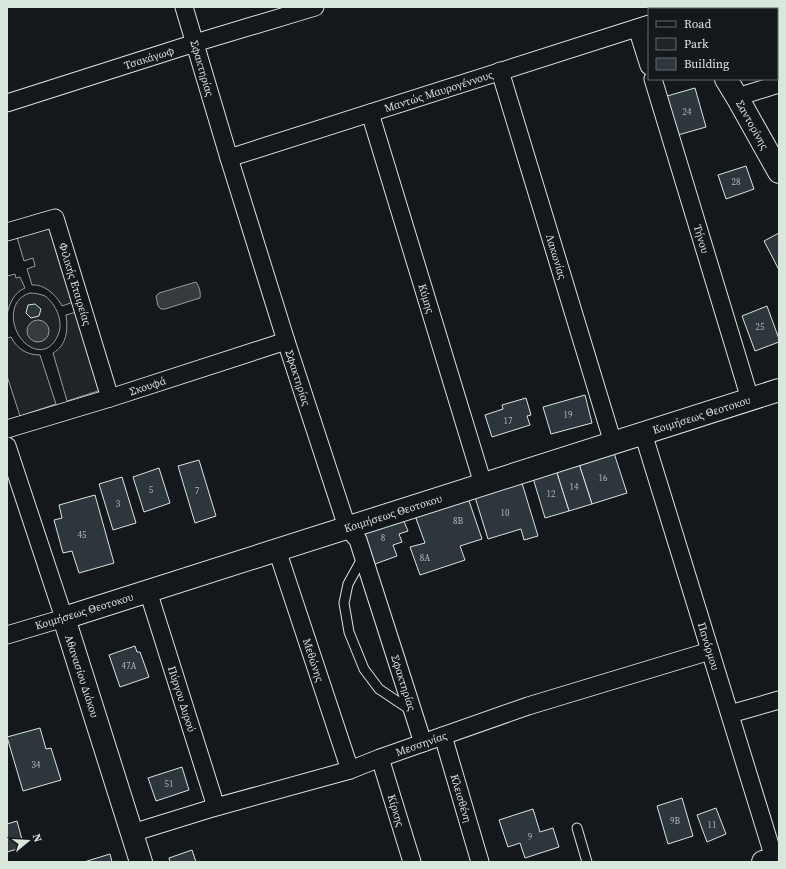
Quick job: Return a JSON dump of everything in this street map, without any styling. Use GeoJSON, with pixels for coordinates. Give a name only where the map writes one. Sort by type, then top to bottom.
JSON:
{"type":"FeatureCollection","features":[{"type":"Feature","properties":{"kind":"street","name":"Σφακτηρίας"},"geometry":{"type":"LineString","coordinates":[[184,7],[228,158],[286,341],[347,527],[358,540],[423,743]]}},
{"type":"Feature","properties":{"kind":"street","name":"Τσακάγωφ"},"geometry":{"type":"LineString","coordinates":[[7,103],[315,7]]}},
{"type":"Feature","properties":{"kind":"street"},"geometry":{"type":"LineString","coordinates":[[643,26],[648,59]]}},
{"type":"Feature","properties":{"kind":"street","name":"Μαντώς Μαυρογέννους"},"geometry":{"type":"LineString","coordinates":[[228,158],[643,26]]}},
{"type":"Feature","properties":{"kind":"street","name":"Λακωνίας"},"geometry":{"type":"LineString","coordinates":[[500,71],[613,443]]}},
{"type":"Feature","properties":{"kind":"street","name":"Τήνου"},"geometry":{"type":"LineString","coordinates":[[653,80],[750,399]]}},
{"type":"Feature","properties":{"kind":"street","name":"Σαντορίνης"},"geometry":{"type":"LineString","coordinates":[[727,80],[779,172]]}},
{"type":"Feature","properties":{"kind":"street"},"geometry":{"type":"LineString","coordinates":[[737,97],[779,84]]}},
{"type":"Feature","properties":{"kind":"street","name":"Κύμης"},"geometry":{"type":"LineString","coordinates":[[370,113],[483,484]]}},
{"type":"Feature","properties":{"kind":"street","name":"Φιλικής Εταιρείας"},"geometry":{"type":"LineString","coordinates":[[7,232],[54,218],[110,398]]}},
{"type":"Feature","properties":{"kind":"street","name":"Σκουφά"},"geometry":{"type":"LineString","coordinates":[[7,429],[110,398],[286,341]]}},
{"type":"Feature","properties":{"kind":"street","name":"Κοιμήσεως Θεοτοκου"},"geometry":{"type":"LineString","coordinates":[[7,635],[779,391]]}},
{"type":"Feature","properties":{"kind":"street","name":"Πανόρμου"},"geometry":{"type":"LineString","coordinates":[[643,433],[730,714],[772,859]]}},
{"type":"Feature","properties":{"kind":"street","name":"Αθανασίου Διάκου"},"geometry":{"type":"LineString","coordinates":[[7,446],[64,618],[141,862]]}},
{"type":"Feature","properties":{"kind":"street","name":"Μεθώνης"},"geometry":{"type":"LineString","coordinates":[[277,550],[350,770]]}},
{"type":"Feature","properties":{"kind":"street","name":"Πύργου Δυρού"},"geometry":{"type":"LineString","coordinates":[[148,591],[216,807]]}},
{"type":"Feature","properties":{"kind":"street","name":"Μεσσηνίας"},"geometry":{"type":"LineString","coordinates":[[132,833],[216,807],[350,770],[528,706],[710,652]]}},
{"type":"Feature","properties":{"kind":"street"},"geometry":{"type":"LineString","coordinates":[[730,714],[779,700]]}},
{"type":"Feature","properties":{"kind":"street","name":"Κλεισθένη"},"geometry":{"type":"LineString","coordinates":[[443,736],[480,862]]}},
{"type":"Feature","properties":{"kind":"street","name":"Κίρκης"},"geometry":{"type":"LineString","coordinates":[[380,758],[412,862]]}},
{"type":"Feature","properties":{"kind":"lane"},"geometry":{"type":"LineString","coordinates":[[363,557],[348,584],[344,603],[349,632],[364,669],[379,689],[413,712]]}},
{"type":"Feature","properties":{"kind":"lane"},"geometry":{"type":"LineString","coordinates":[[577,828],[587,862]]}},
{"type":"Feature","properties":{"kind":"green space"},"geometry":{"type":"Polygon","coordinates":[[[52,222],[76,301],[62,306],[50,291],[41,286],[32,285],[27,269],[35,266],[33,258],[24,261],[16,234],[52,222]]]}},
{"type":"Feature","properties":{"kind":"green space"},"geometry":{"type":"Polygon","coordinates":[[[15,274],[16,278],[20,277],[25,288],[18,292],[13,298],[7,314],[7,276],[15,274]]]}},
{"type":"Feature","properties":{"kind":"green space"},"geometry":{"type":"Polygon","coordinates":[[[30,293],[43,295],[49,299],[56,308],[58,314],[60,330],[58,335],[52,345],[44,349],[36,349],[28,346],[16,331],[14,310],[16,304],[22,297],[30,293]]]}},
{"type":"Feature","properties":{"kind":"green space"},"geometry":{"type":"Polygon","coordinates":[[[80,311],[104,389],[67,401],[53,353],[58,350],[66,337],[66,315],[80,311]]]}},
{"type":"Feature","properties":{"kind":"green space"},"geometry":{"type":"Polygon","coordinates":[[[11,337],[19,348],[31,354],[40,355],[56,404],[20,416],[7,376],[7,338],[11,337]]]}},
{"type":"Feature","properties":{"kind":"shaded area"},"geometry":{"type":"Polygon","coordinates":[[[196,282],[200,289],[200,298],[165,309],[161,309],[158,306],[156,296],[159,293],[196,282]]]}},
{"type":"Feature","properties":{"kind":"shaded area"},"geometry":{"type":"Polygon","coordinates":[[[38,320],[42,321],[48,327],[48,335],[42,341],[38,342],[34,341],[28,335],[27,331],[28,327],[34,321],[38,320]]]}},
{"type":"Feature","properties":{"kind":"building"},"geometry":{"type":"Polygon","coordinates":[[[695,88],[706,127],[678,135],[667,96],[695,88]]]}},
{"type":"Feature","properties":{"kind":"building"},"geometry":{"type":"Polygon","coordinates":[[[746,166],[754,189],[726,199],[718,175],[746,166]]]}},
{"type":"Feature","properties":{"kind":"building"},"geometry":{"type":"Polygon","coordinates":[[[779,233],[779,270],[764,241],[779,233]]]}},
{"type":"Feature","properties":{"kind":"building"},"geometry":{"type":"Polygon","coordinates":[[[35,304],[41,309],[39,316],[31,318],[26,313],[28,305],[35,304]]]}},
{"type":"Feature","properties":{"kind":"building"},"geometry":{"type":"Polygon","coordinates":[[[767,306],[779,342],[755,351],[742,316],[767,306]]]}},
{"type":"Feature","properties":{"kind":"building"},"geometry":{"type":"Polygon","coordinates":[[[585,395],[592,423],[551,434],[543,407],[585,395]]]}},
{"type":"Feature","properties":{"kind":"building"},"geometry":{"type":"Polygon","coordinates":[[[526,398],[531,415],[527,416],[530,425],[492,437],[485,415],[503,409],[502,405],[526,398]]]}},
{"type":"Feature","properties":{"kind":"building"},"geometry":{"type":"Polygon","coordinates":[[[614,453],[627,493],[592,504],[579,464],[614,453]]]}},
{"type":"Feature","properties":{"kind":"building"},"geometry":{"type":"Polygon","coordinates":[[[199,460],[216,516],[195,523],[178,466],[199,460]]]}},
{"type":"Feature","properties":{"kind":"building"},"geometry":{"type":"Polygon","coordinates":[[[579,464],[592,504],[569,511],[556,470],[579,464]]]}},
{"type":"Feature","properties":{"kind":"building"},"geometry":{"type":"Polygon","coordinates":[[[159,468],[170,503],[144,512],[133,477],[159,468]]]}},
{"type":"Feature","properties":{"kind":"building"},"geometry":{"type":"Polygon","coordinates":[[[556,470],[569,511],[545,518],[533,478],[556,470]]]}},
{"type":"Feature","properties":{"kind":"building"},"geometry":{"type":"Polygon","coordinates":[[[122,477],[136,523],[113,530],[99,484],[122,477]]]}},
{"type":"Feature","properties":{"kind":"building"},"geometry":{"type":"Polygon","coordinates":[[[522,483],[538,536],[524,540],[521,529],[488,539],[475,497],[522,483]]]}},
{"type":"Feature","properties":{"kind":"building"},"geometry":{"type":"Polygon","coordinates":[[[95,495],[114,563],[79,573],[72,551],[63,553],[54,520],[62,518],[59,505],[95,495]]]}},
{"type":"Feature","properties":{"kind":"building"},"geometry":{"type":"Polygon","coordinates":[[[467,495],[482,539],[460,546],[465,560],[420,575],[410,547],[425,543],[414,513],[467,495]]]}},
{"type":"Feature","properties":{"kind":"building"},"geometry":{"type":"Polygon","coordinates":[[[403,519],[408,531],[399,534],[402,542],[393,545],[397,556],[375,564],[364,533],[403,519]]]}},
{"type":"Feature","properties":{"kind":"building"},"geometry":{"type":"Polygon","coordinates":[[[135,646],[137,652],[140,652],[149,677],[120,687],[109,655],[135,646]]]}},
{"type":"Feature","properties":{"kind":"building"},"geometry":{"type":"Polygon","coordinates":[[[40,728],[46,749],[51,748],[61,780],[23,791],[7,737],[40,728]]]}},
{"type":"Feature","properties":{"kind":"building"},"geometry":{"type":"Polygon","coordinates":[[[182,767],[189,790],[156,801],[148,778],[182,767]]]}},
{"type":"Feature","properties":{"kind":"building"},"geometry":{"type":"Polygon","coordinates":[[[682,798],[693,836],[668,844],[657,806],[682,798]]]}},
{"type":"Feature","properties":{"kind":"building"},"geometry":{"type":"Polygon","coordinates":[[[716,808],[726,834],[707,842],[697,815],[716,808]]]}},
{"type":"Feature","properties":{"kind":"building"},"geometry":{"type":"Polygon","coordinates":[[[533,809],[540,832],[553,828],[559,847],[525,858],[520,843],[508,847],[499,820],[533,809]]]}},
{"type":"Feature","properties":{"kind":"building"},"geometry":{"type":"Polygon","coordinates":[[[17,821],[24,847],[7,852],[7,824],[17,821]]]}},
{"type":"Feature","properties":{"kind":"building"},"geometry":{"type":"Polygon","coordinates":[[[192,850],[196,862],[170,862],[169,858],[192,850]]]}},
{"type":"Feature","properties":{"kind":"building"},"geometry":{"type":"Polygon","coordinates":[[[110,854],[112,862],[84,862],[110,854]]]}}]}
